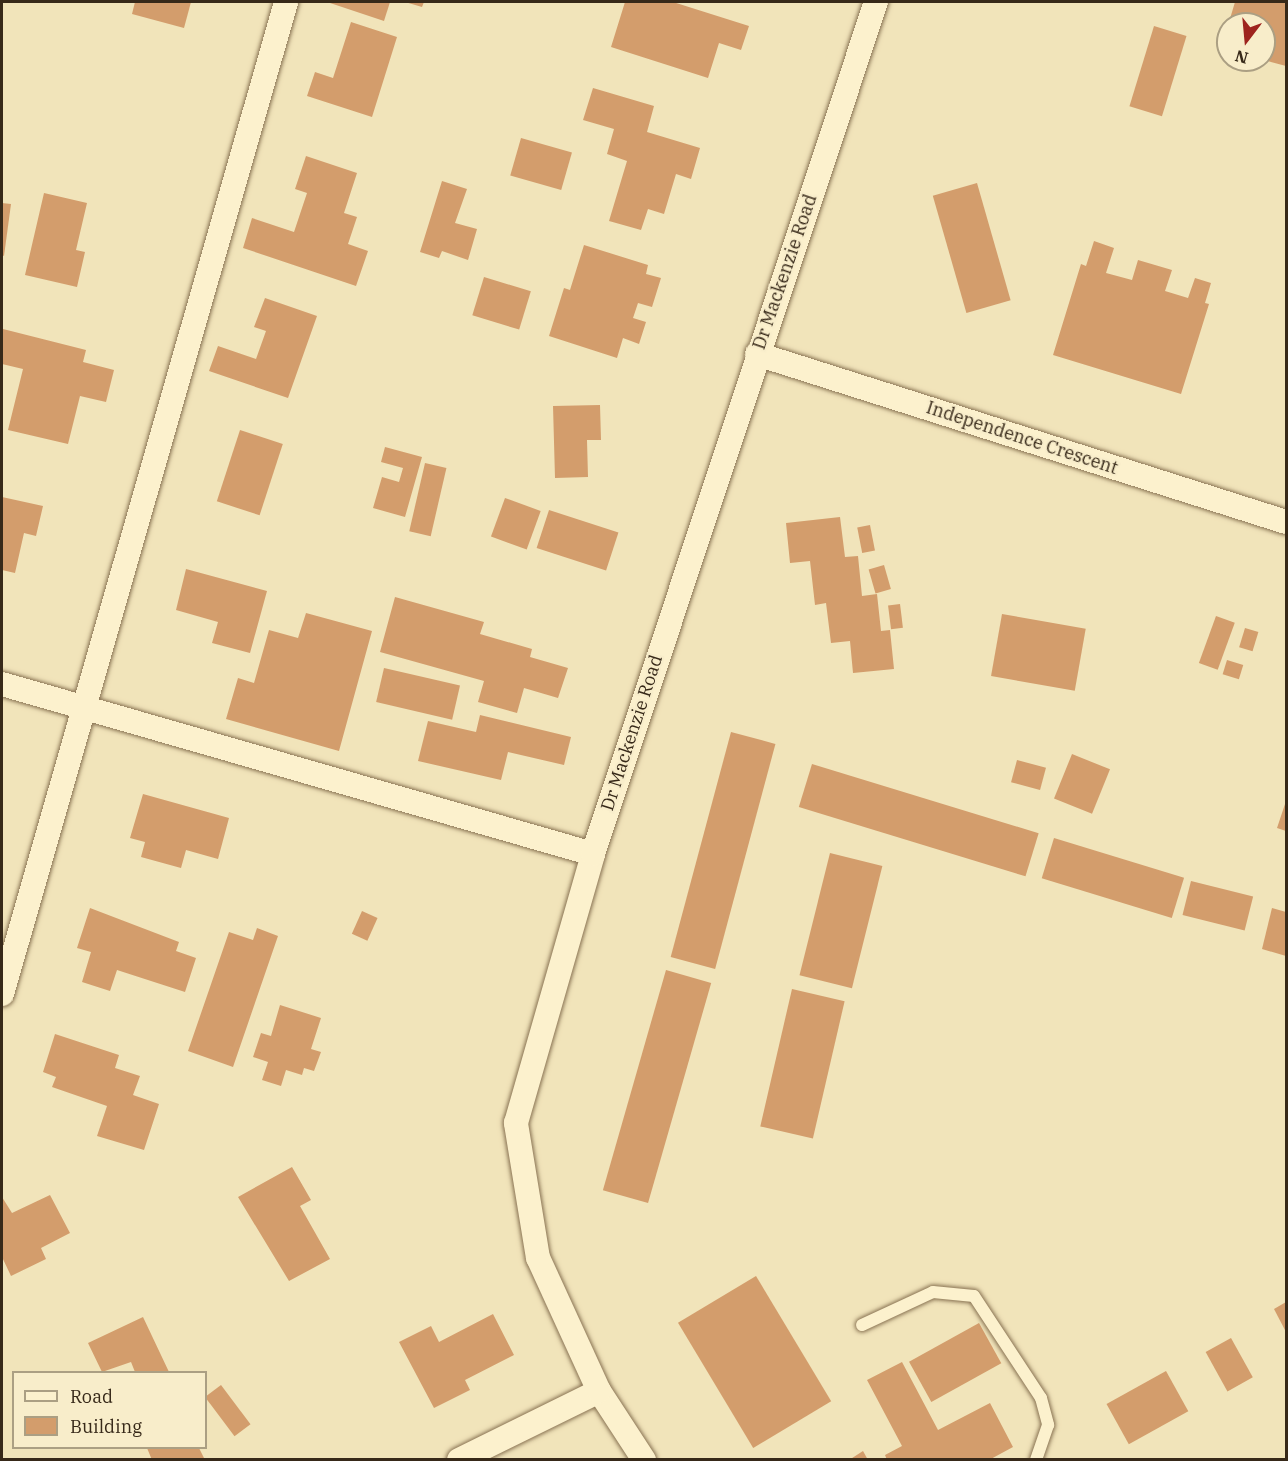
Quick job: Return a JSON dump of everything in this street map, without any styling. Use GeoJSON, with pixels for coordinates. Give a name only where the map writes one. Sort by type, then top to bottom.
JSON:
{"type":"FeatureCollection","features":[{"type":"Feature","properties":{"kind":"street"},"geometry":{"type":"LineString","coordinates":[[2,994],[82,706],[286,2]]}},
{"type":"Feature","properties":{"kind":"street","name":"Dr Mackenzie Road"},"geometry":{"type":"LineString","coordinates":[[644,1460],[599,1391],[538,1257],[516,1122],[593,854],[757,354],[876,2]]}},
{"type":"Feature","properties":{"kind":"street","name":"Independence Crescent"},"geometry":{"type":"LineString","coordinates":[[757,354],[1287,522]]}},
{"type":"Feature","properties":{"kind":"street"},"geometry":{"type":"LineString","coordinates":[[2,684],[593,854]]}},
{"type":"Feature","properties":{"kind":"street"},"geometry":{"type":"LineString","coordinates":[[459,1460],[599,1391]]}},
{"type":"Feature","properties":{"kind":"lane"},"geometry":{"type":"LineString","coordinates":[[862,1325],[933,1292],[974,1296],[1041,1398],[1048,1425],[1036,1460]]}},
{"type":"Feature","properties":{"kind":"building"},"geometry":{"type":"Polygon","coordinates":[[[135,2],[191,2],[184,28],[132,14],[135,2]]]}},
{"type":"Feature","properties":{"kind":"building"},"geometry":{"type":"Polygon","coordinates":[[[327,2],[390,2],[384,21],[327,2]]]}},
{"type":"Feature","properties":{"kind":"building"},"geometry":{"type":"Polygon","coordinates":[[[405,2],[424,2],[422,7],[405,2]]]}},
{"type":"Feature","properties":{"kind":"building"},"geometry":{"type":"Polygon","coordinates":[[[625,2],[673,2],[749,26],[741,50],[719,43],[708,78],[611,47],[625,2]]]}},
{"type":"Feature","properties":{"kind":"building"},"geometry":{"type":"Polygon","coordinates":[[[1235,2],[1286,2],[1286,66],[1276,63],[1276,12],[1232,12],[1235,2]]]}},
{"type":"Feature","properties":{"kind":"building"},"geometry":{"type":"Polygon","coordinates":[[[351,22],[397,37],[372,117],[307,96],[315,72],[333,78],[351,22]]]}},
{"type":"Feature","properties":{"kind":"building"},"geometry":{"type":"Polygon","coordinates":[[[1154,26],[1187,36],[1162,116],[1129,106],[1154,26]]]}},
{"type":"Feature","properties":{"kind":"building"},"geometry":{"type":"Polygon","coordinates":[[[593,88],[654,106],[647,132],[700,148],[691,179],[676,174],[664,214],[648,209],[641,230],[609,221],[627,161],[607,154],[614,129],[583,120],[593,88]]]}},
{"type":"Feature","properties":{"kind":"building"},"geometry":{"type":"Polygon","coordinates":[[[521,138],[572,153],[561,190],[510,175],[521,138]]]}},
{"type":"Feature","properties":{"kind":"building"},"geometry":{"type":"Polygon","coordinates":[[[306,156],[357,173],[344,213],[357,217],[348,244],[368,251],[356,286],[243,248],[252,218],[294,232],[307,193],[295,189],[306,156]]]}},
{"type":"Feature","properties":{"kind":"building"},"geometry":{"type":"Polygon","coordinates":[[[442,181],[467,189],[455,223],[477,229],[468,260],[442,251],[439,258],[420,252],[442,181]]]}},
{"type":"Feature","properties":{"kind":"building"},"geometry":{"type":"Polygon","coordinates":[[[977,183],[1011,300],[966,313],[933,196],[977,183]]]}},
{"type":"Feature","properties":{"kind":"building"},"geometry":{"type":"Polygon","coordinates":[[[44,193],[87,203],[76,250],[85,252],[77,287],[25,275],[44,193]]]}},
{"type":"Feature","properties":{"kind":"building"},"geometry":{"type":"Polygon","coordinates":[[[2,203],[11,204],[4,256],[2,255],[2,203]]]}},
{"type":"Feature","properties":{"kind":"building"},"geometry":{"type":"Polygon","coordinates":[[[1094,241],[1114,248],[1106,273],[1132,280],[1138,260],[1172,270],[1165,291],[1188,298],[1195,278],[1211,283],[1205,303],[1209,304],[1181,394],[1053,355],[1081,264],[1086,266],[1094,241]]]}},
{"type":"Feature","properties":{"kind":"building"},"geometry":{"type":"Polygon","coordinates":[[[584,245],[648,265],[646,274],[661,278],[652,307],[638,303],[633,318],[646,322],[639,344],[623,338],[617,358],[549,336],[564,288],[570,290],[584,245]]]}},
{"type":"Feature","properties":{"kind":"building"},"geometry":{"type":"Polygon","coordinates":[[[484,277],[531,291],[519,330],[472,315],[484,277]]]}},
{"type":"Feature","properties":{"kind":"building"},"geometry":{"type":"Polygon","coordinates":[[[265,298],[317,316],[288,398],[209,371],[218,346],[256,359],[266,331],[254,327],[265,298]]]}},
{"type":"Feature","properties":{"kind":"building"},"geometry":{"type":"Polygon","coordinates":[[[3,329],[86,350],[83,362],[114,370],[106,402],[80,396],[68,444],[8,430],[23,369],[2,364],[3,329]]]}},
{"type":"Feature","properties":{"kind":"building"},"geometry":{"type":"Polygon","coordinates":[[[600,405],[601,440],[587,440],[588,477],[555,478],[553,406],[600,405]]]}},
{"type":"Feature","properties":{"kind":"building"},"geometry":{"type":"Polygon","coordinates":[[[240,430],[283,444],[260,515],[217,501],[240,430]]]}},
{"type":"Feature","properties":{"kind":"building"},"geometry":{"type":"Polygon","coordinates":[[[385,447],[422,457],[405,517],[373,508],[382,477],[399,482],[403,468],[381,462],[385,447]]]}},
{"type":"Feature","properties":{"kind":"building"},"geometry":{"type":"Polygon","coordinates":[[[425,463],[446,468],[431,536],[409,531],[425,463]]]}},
{"type":"Feature","properties":{"kind":"building"},"geometry":{"type":"Polygon","coordinates":[[[2,497],[43,506],[36,536],[24,533],[15,573],[2,570],[2,497]]]}},
{"type":"Feature","properties":{"kind":"building"},"geometry":{"type":"Polygon","coordinates":[[[505,498],[541,511],[527,550],[491,537],[505,498]]]}},
{"type":"Feature","properties":{"kind":"building"},"geometry":{"type":"Polygon","coordinates":[[[549,510],[618,533],[606,571],[537,548],[549,510]]]}},
{"type":"Feature","properties":{"kind":"building"},"geometry":{"type":"Polygon","coordinates":[[[840,517],[845,557],[858,556],[862,596],[877,594],[881,631],[890,630],[894,669],[853,673],[850,641],[831,643],[826,603],[815,605],[810,561],[790,563],[786,523],[840,517]]]}},
{"type":"Feature","properties":{"kind":"building"},"geometry":{"type":"Polygon","coordinates":[[[870,525],[875,551],[862,553],[857,527],[870,525]]]}},
{"type":"Feature","properties":{"kind":"building"},"geometry":{"type":"Polygon","coordinates":[[[884,565],[891,589],[876,593],[869,569],[884,565]]]}},
{"type":"Feature","properties":{"kind":"building"},"geometry":{"type":"Polygon","coordinates":[[[186,569],[267,591],[250,653],[212,643],[218,622],[176,610],[186,569]]]}},
{"type":"Feature","properties":{"kind":"building"},"geometry":{"type":"Polygon","coordinates":[[[395,597],[484,622],[480,634],[532,649],[530,657],[568,668],[558,698],[524,688],[517,713],[478,702],[484,681],[380,652],[395,597]]]}},
{"type":"Feature","properties":{"kind":"building"},"geometry":{"type":"Polygon","coordinates":[[[900,604],[903,628],[891,629],[888,605],[900,604]]]}},
{"type":"Feature","properties":{"kind":"building"},"geometry":{"type":"Polygon","coordinates":[[[306,613],[372,631],[339,751],[226,719],[238,678],[254,683],[269,630],[298,638],[306,613]]]}},
{"type":"Feature","properties":{"kind":"building"},"geometry":{"type":"Polygon","coordinates":[[[1002,614],[1086,629],[1075,691],[991,676],[1002,614]]]}},
{"type":"Feature","properties":{"kind":"building"},"geometry":{"type":"Polygon","coordinates":[[[1216,616],[1235,623],[1218,670],[1199,663],[1216,616]]]}},
{"type":"Feature","properties":{"kind":"building"},"geometry":{"type":"Polygon","coordinates":[[[1245,628],[1258,632],[1253,651],[1239,647],[1245,628]]]}},
{"type":"Feature","properties":{"kind":"building"},"geometry":{"type":"Polygon","coordinates":[[[1227,660],[1243,665],[1239,679],[1223,674],[1227,660]]]}},
{"type":"Feature","properties":{"kind":"building"},"geometry":{"type":"Polygon","coordinates":[[[384,668],[460,686],[452,720],[376,702],[384,668]]]}},
{"type":"Feature","properties":{"kind":"building"},"geometry":{"type":"Polygon","coordinates":[[[480,715],[571,737],[564,765],[508,752],[501,780],[418,761],[428,721],[476,732],[480,715]]]}},
{"type":"Feature","properties":{"kind":"building"},"geometry":{"type":"Polygon","coordinates":[[[731,732],[775,744],[715,969],[671,957],[731,732]]]}},
{"type":"Feature","properties":{"kind":"building"},"geometry":{"type":"Polygon","coordinates":[[[1072,754],[1110,769],[1092,814],[1054,799],[1072,754]]]}},
{"type":"Feature","properties":{"kind":"building"},"geometry":{"type":"Polygon","coordinates":[[[1017,760],[1046,768],[1040,790],[1011,782],[1017,760]]]}},
{"type":"Feature","properties":{"kind":"building"},"geometry":{"type":"Polygon","coordinates":[[[812,764],[1039,833],[1025,876],[799,807],[812,764]]]}},
{"type":"Feature","properties":{"kind":"building"},"geometry":{"type":"Polygon","coordinates":[[[143,794],[229,818],[218,859],[186,850],[181,868],[141,857],[145,842],[130,838],[143,794]]]}},
{"type":"Feature","properties":{"kind":"building"},"geometry":{"type":"Polygon","coordinates":[[[1286,801],[1286,831],[1277,828],[1286,801]]]}},
{"type":"Feature","properties":{"kind":"building"},"geometry":{"type":"Polygon","coordinates":[[[1054,838],[1184,878],[1172,918],[1042,878],[1054,838]]]}},
{"type":"Feature","properties":{"kind":"building"},"geometry":{"type":"Polygon","coordinates":[[[830,853],[882,866],[852,988],[800,975],[830,853]]]}},
{"type":"Feature","properties":{"kind":"building"},"geometry":{"type":"Polygon","coordinates":[[[1191,881],[1253,896],[1245,930],[1183,915],[1191,881]]]}},
{"type":"Feature","properties":{"kind":"building"},"geometry":{"type":"Polygon","coordinates":[[[90,908],[179,942],[176,951],[196,958],[185,992],[117,970],[110,991],[82,982],[91,952],[77,948],[90,908]]]}},
{"type":"Feature","properties":{"kind":"building"},"geometry":{"type":"Polygon","coordinates":[[[1272,908],[1286,912],[1286,956],[1262,949],[1272,908]]]}},
{"type":"Feature","properties":{"kind":"building"},"geometry":{"type":"Polygon","coordinates":[[[362,911],[378,918],[367,941],[352,934],[362,911]]]}},
{"type":"Feature","properties":{"kind":"building"},"geometry":{"type":"Polygon","coordinates":[[[257,928],[278,936],[233,1067],[188,1051],[229,932],[253,940],[257,928]]]}},
{"type":"Feature","properties":{"kind":"building"},"geometry":{"type":"Polygon","coordinates":[[[666,970],[711,983],[648,1203],[603,1190],[666,970]]]}},
{"type":"Feature","properties":{"kind":"building"},"geometry":{"type":"Polygon","coordinates":[[[792,989],[845,1001],[813,1139],[760,1126],[792,989]]]}},
{"type":"Feature","properties":{"kind":"building"},"geometry":{"type":"Polygon","coordinates":[[[280,1005],[321,1018],[311,1049],[321,1052],[314,1071],[304,1068],[302,1075],[286,1070],[281,1086],[262,1080],[268,1062],[253,1057],[261,1033],[271,1036],[280,1005]]]}},
{"type":"Feature","properties":{"kind":"building"},"geometry":{"type":"Polygon","coordinates":[[[55,1034],[119,1055],[115,1068],[140,1076],[133,1095],[159,1104],[144,1150],[97,1136],[107,1106],[52,1087],[56,1077],[43,1072],[55,1034]]]}},
{"type":"Feature","properties":{"kind":"building"},"geometry":{"type":"Polygon","coordinates":[[[292,1167],[311,1200],[300,1206],[330,1259],[289,1281],[238,1197],[292,1167]]]}},
{"type":"Feature","properties":{"kind":"building"},"geometry":{"type":"Polygon","coordinates":[[[50,1195],[70,1233],[41,1248],[46,1259],[11,1276],[2,1257],[2,1197],[12,1213],[50,1195]]]}},
{"type":"Feature","properties":{"kind":"building"},"geometry":{"type":"Polygon","coordinates":[[[756,1276],[831,1401],[753,1448],[678,1323],[756,1276]]]}},
{"type":"Feature","properties":{"kind":"building"},"geometry":{"type":"Polygon","coordinates":[[[1286,1302],[1286,1332],[1274,1309],[1286,1302]]]}},
{"type":"Feature","properties":{"kind":"building"},"geometry":{"type":"Polygon","coordinates":[[[493,1314],[514,1355],[465,1380],[470,1390],[434,1408],[399,1342],[431,1326],[439,1342],[493,1314]]]}},
{"type":"Feature","properties":{"kind":"building"},"geometry":{"type":"Polygon","coordinates":[[[143,1317],[169,1371],[135,1371],[131,1362],[102,1371],[88,1343],[143,1317]]]}},
{"type":"Feature","properties":{"kind":"building"},"geometry":{"type":"Polygon","coordinates":[[[979,1323],[1001,1363],[931,1402],[909,1362],[979,1323]]]}},
{"type":"Feature","properties":{"kind":"building"},"geometry":{"type":"Polygon","coordinates":[[[1231,1338],[1253,1377],[1227,1391],[1206,1352],[1231,1338]]]}},
{"type":"Feature","properties":{"kind":"building"},"geometry":{"type":"Polygon","coordinates":[[[902,1362],[938,1430],[990,1403],[1013,1447],[989,1460],[887,1460],[885,1455],[902,1446],[867,1380],[902,1362]]]}},
{"type":"Feature","properties":{"kind":"building"},"geometry":{"type":"Polygon","coordinates":[[[1166,1371],[1188,1411],[1129,1444],[1107,1404],[1166,1371]]]}},
{"type":"Feature","properties":{"kind":"building"},"geometry":{"type":"Polygon","coordinates":[[[221,1385],[250,1424],[235,1436],[207,1400],[207,1396],[221,1385]]]}},
{"type":"Feature","properties":{"kind":"building"},"geometry":{"type":"Polygon","coordinates":[[[147,1449],[200,1449],[205,1460],[152,1460],[147,1449]]]}},
{"type":"Feature","properties":{"kind":"building"},"geometry":{"type":"Polygon","coordinates":[[[863,1451],[868,1460],[849,1460],[863,1451]]]}}]}
